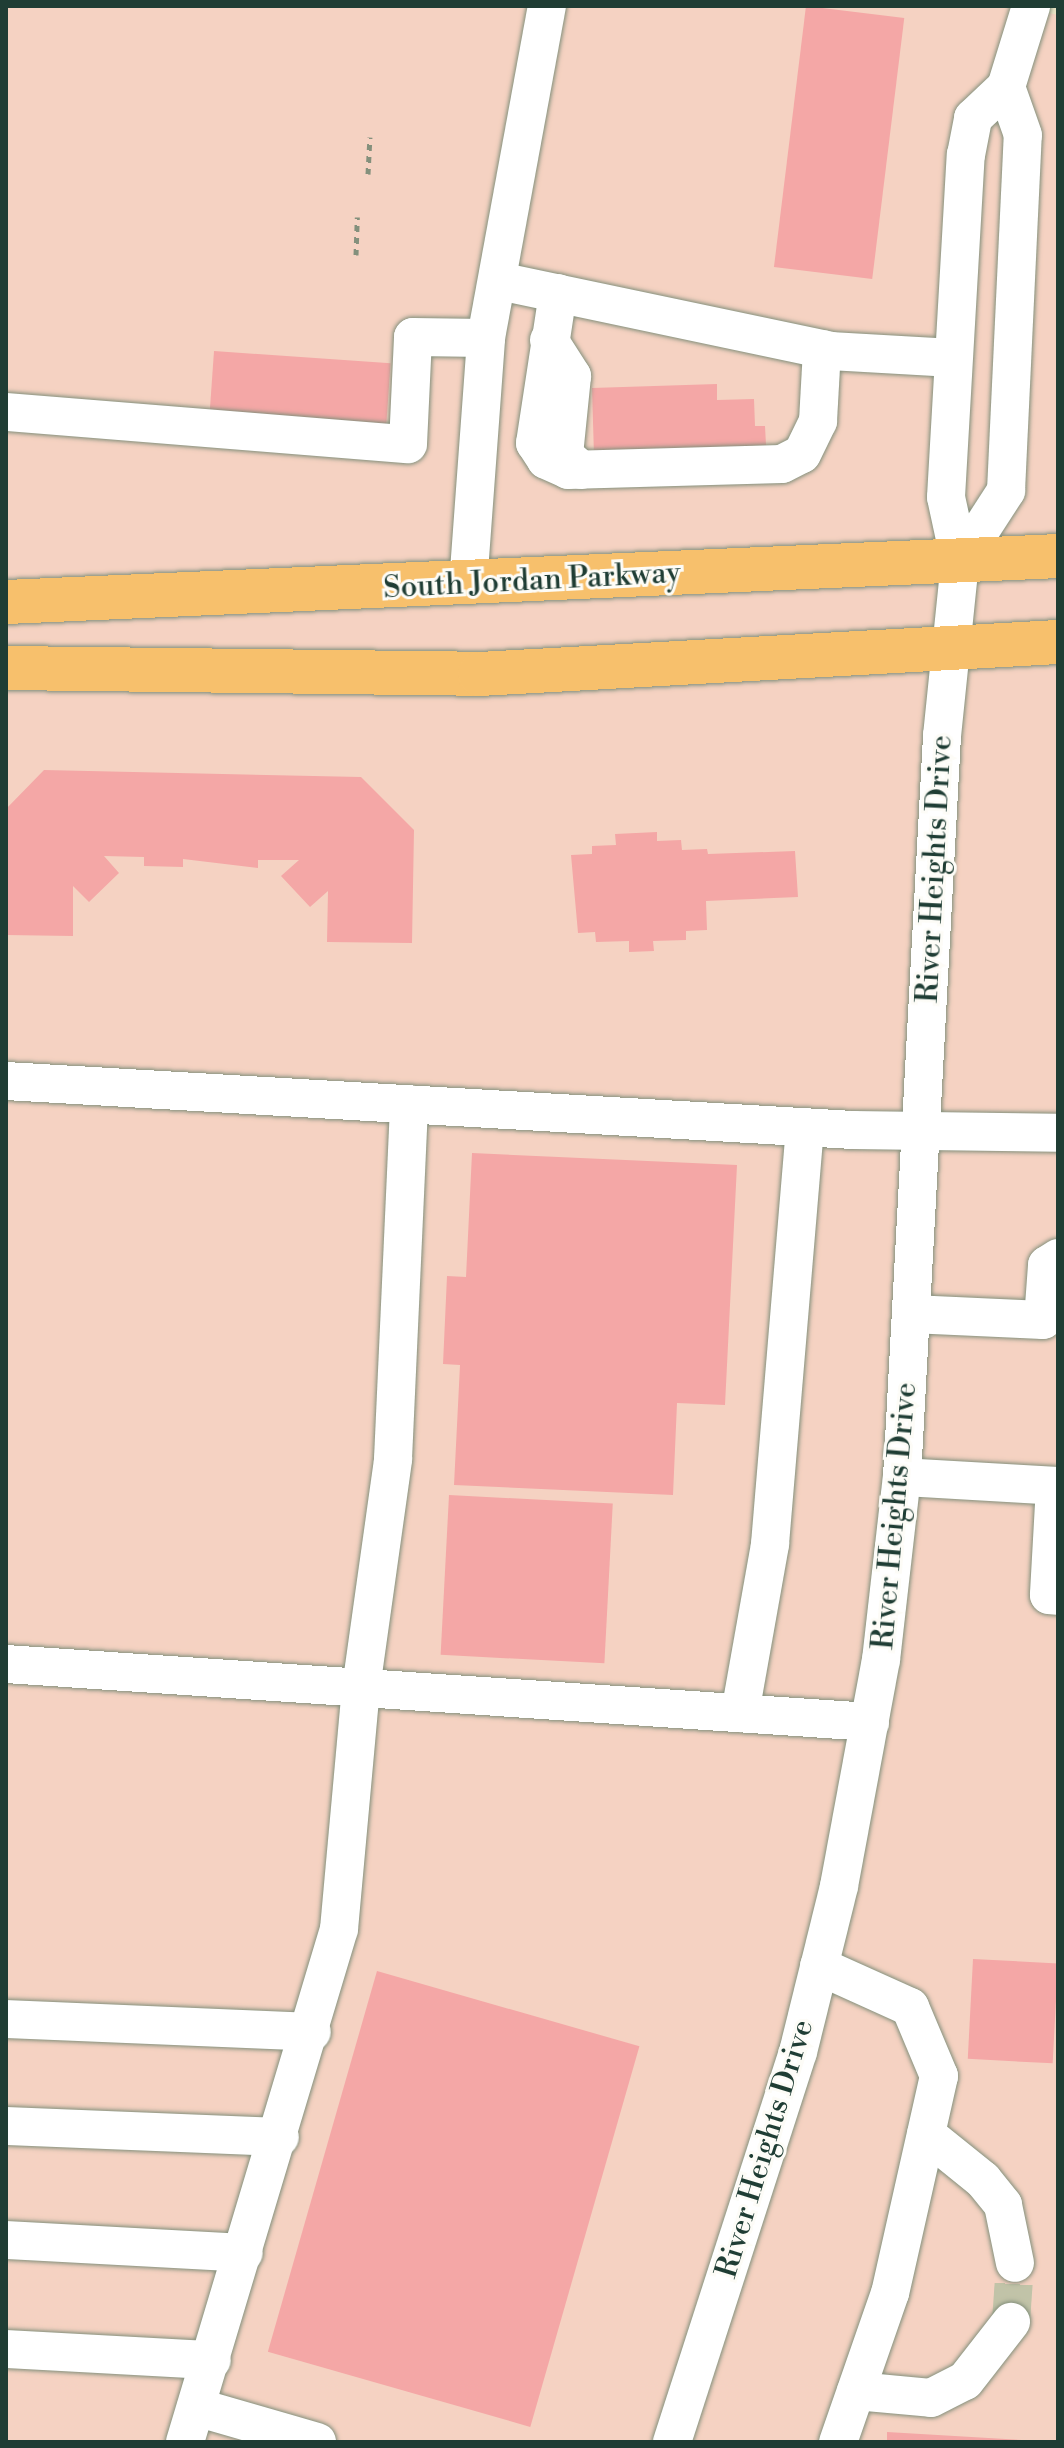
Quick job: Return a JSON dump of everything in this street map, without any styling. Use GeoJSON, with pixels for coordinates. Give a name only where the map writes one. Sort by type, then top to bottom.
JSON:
{"type":"FeatureCollection","features":[{"type":"Feature","properties":{"kind":"main road","name":"South Jordan Parkway"},"geometry":{"type":"LineString","coordinates":[[6,602],[468,585],[1058,556]]}},
{"type":"Feature","properties":{"kind":"main road"},"geometry":{"type":"LineString","coordinates":[[6,668],[404,676],[1058,642]]}},
{"type":"Feature","properties":{"kind":"street"},"geometry":{"type":"LineString","coordinates":[[468,585],[486,338],[499,281],[547,6]]}},
{"type":"Feature","properties":{"kind":"street","name":"River Heights Drive"},"geometry":{"type":"LineString","coordinates":[[672,2442],[773,2138],[819,1966],[870,1722],[902,1477],[950,650],[960,562],[946,497],[969,136],[973,118],[1006,87],[1031,6]]}},
{"type":"Feature","properties":{"kind":"street","name":"River Heights Drive"},"geometry":{"type":"LineString","coordinates":[[960,562],[1006,491],[1023,135],[1006,87]]}},
{"type":"Feature","properties":{"kind":"street"},"geometry":{"type":"LineString","coordinates":[[499,281],[822,349],[953,358]]}},
{"type":"Feature","properties":{"kind":"street"},"geometry":{"type":"LineString","coordinates":[[558,293],[535,443],[546,460],[581,470],[782,464],[802,454],[818,421],[822,349]]}},
{"type":"Feature","properties":{"kind":"street"},"geometry":{"type":"LineString","coordinates":[[6,412],[408,444],[413,337],[486,338]]}},
{"type":"Feature","properties":{"kind":"street"},"geometry":{"type":"LineString","coordinates":[[6,1081],[805,1127],[921,1127],[1058,1133]]}},
{"type":"Feature","properties":{"kind":"street"},"geometry":{"type":"LineString","coordinates":[[317,2442],[190,2424],[312,2032],[339,1929],[350,1862],[361,1688],[393,1459],[409,1104]]}},
{"type":"Feature","properties":{"kind":"street"},"geometry":{"type":"LineString","coordinates":[[740,1713],[770,1544],[805,1127]]}},
{"type":"Feature","properties":{"kind":"street"},"geometry":{"type":"LineString","coordinates":[[911,1314],[1043,1320],[1047,1265],[1058,1258]]}},
{"type":"Feature","properties":{"kind":"street"},"geometry":{"type":"LineString","coordinates":[[902,1477],[1057,1486],[1049,1595],[1058,1596]]}},
{"type":"Feature","properties":{"kind":"street"},"geometry":{"type":"LineString","coordinates":[[6,1664],[870,1722]]}},
{"type":"Feature","properties":{"kind":"street"},"geometry":{"type":"LineString","coordinates":[[819,1966],[910,2007],[939,2076],[890,2293],[838,2442]]}},
{"type":"Feature","properties":{"kind":"street"},"geometry":{"type":"LineString","coordinates":[[6,2019],[312,2032]]}},
{"type":"Feature","properties":{"kind":"street"},"geometry":{"type":"LineString","coordinates":[[6,2126],[280,2137]]}},
{"type":"Feature","properties":{"kind":"street"},"geometry":{"type":"LineString","coordinates":[[926,2134],[983,2180],[1003,2205],[1015,2263]]}},
{"type":"Feature","properties":{"kind":"street"},"geometry":{"type":"LineString","coordinates":[[6,2240],[244,2253]]}},
{"type":"Feature","properties":{"kind":"street"},"geometry":{"type":"LineString","coordinates":[[856,2391],[931,2398],[965,2381],[1011,2322]]}},
{"type":"Feature","properties":{"kind":"street"},"geometry":{"type":"LineString","coordinates":[[6,2349],[212,2360]]}},
{"type":"Feature","properties":{"kind":"path"},"geometry":{"type":"LineString","coordinates":[[368,174],[370,137]]}},
{"type":"Feature","properties":{"kind":"path"},"geometry":{"type":"LineString","coordinates":[[356,255],[357,217]]}},
{"type":"Feature","properties":{"kind":"shaded area"},"geometry":{"type":"Polygon","coordinates":[[[6,6],[1016,6],[1058,15],[1058,2442],[6,2442],[6,6]]]}},
{"type":"Feature","properties":{"kind":"building"},"geometry":{"type":"Polygon","coordinates":[[[806,6],[904,18],[872,279],[774,267],[806,6]]]}},
{"type":"Feature","properties":{"kind":"building"},"geometry":{"type":"Polygon","coordinates":[[[214,351],[391,363],[386,427],[210,415],[214,351]]]}},
{"type":"Feature","properties":{"kind":"building"},"geometry":{"type":"Polygon","coordinates":[[[717,384],[717,400],[754,399],[755,426],[765,426],[766,445],[594,456],[592,388],[717,384]]]}},
{"type":"Feature","properties":{"kind":"building"},"geometry":{"type":"Polygon","coordinates":[[[44,770],[361,777],[414,830],[412,943],[327,942],[328,891],[310,907],[281,876],[299,860],[258,860],[258,868],[183,859],[183,867],[144,866],[144,857],[104,856],[119,873],[89,902],[73,886],[73,936],[6,935],[6,809],[44,770]]]}},
{"type":"Feature","properties":{"kind":"building"},"geometry":{"type":"Polygon","coordinates":[[[657,832],[657,841],[681,840],[682,850],[707,849],[708,854],[795,851],[798,897],[706,901],[707,930],[686,931],[686,940],[653,941],[654,951],[629,952],[629,941],[596,942],[595,932],[578,933],[571,855],[592,854],[592,846],[616,845],[615,834],[657,832]]]}},
{"type":"Feature","properties":{"kind":"building"},"geometry":{"type":"Polygon","coordinates":[[[472,1153],[737,1165],[725,1405],[677,1403],[673,1495],[454,1485],[460,1365],[443,1364],[447,1276],[466,1277],[472,1153]]]}},
{"type":"Feature","properties":{"kind":"building"},"geometry":{"type":"Polygon","coordinates":[[[449,1495],[613,1504],[604,1663],[441,1655],[449,1495]]]}},
{"type":"Feature","properties":{"kind":"building"},"geometry":{"type":"Polygon","coordinates":[[[973,1959],[1058,1963],[1053,2063],[968,2059],[973,1959]]]}},
{"type":"Feature","properties":{"kind":"building"},"geometry":{"type":"Polygon","coordinates":[[[377,1971],[639,2046],[530,2427],[268,2352],[377,1971]]]}},
{"type":"Feature","properties":{"kind":"building"},"geometry":{"type":"Polygon","coordinates":[[[887,2432],[1022,2440],[1022,2442],[887,2442],[887,2432]]]}},
{"type":"Feature","properties":{"kind":"tunnel"},"geometry":{"type":"LineString","coordinates":[[1011,2322],[1015,2263]]}}]}
